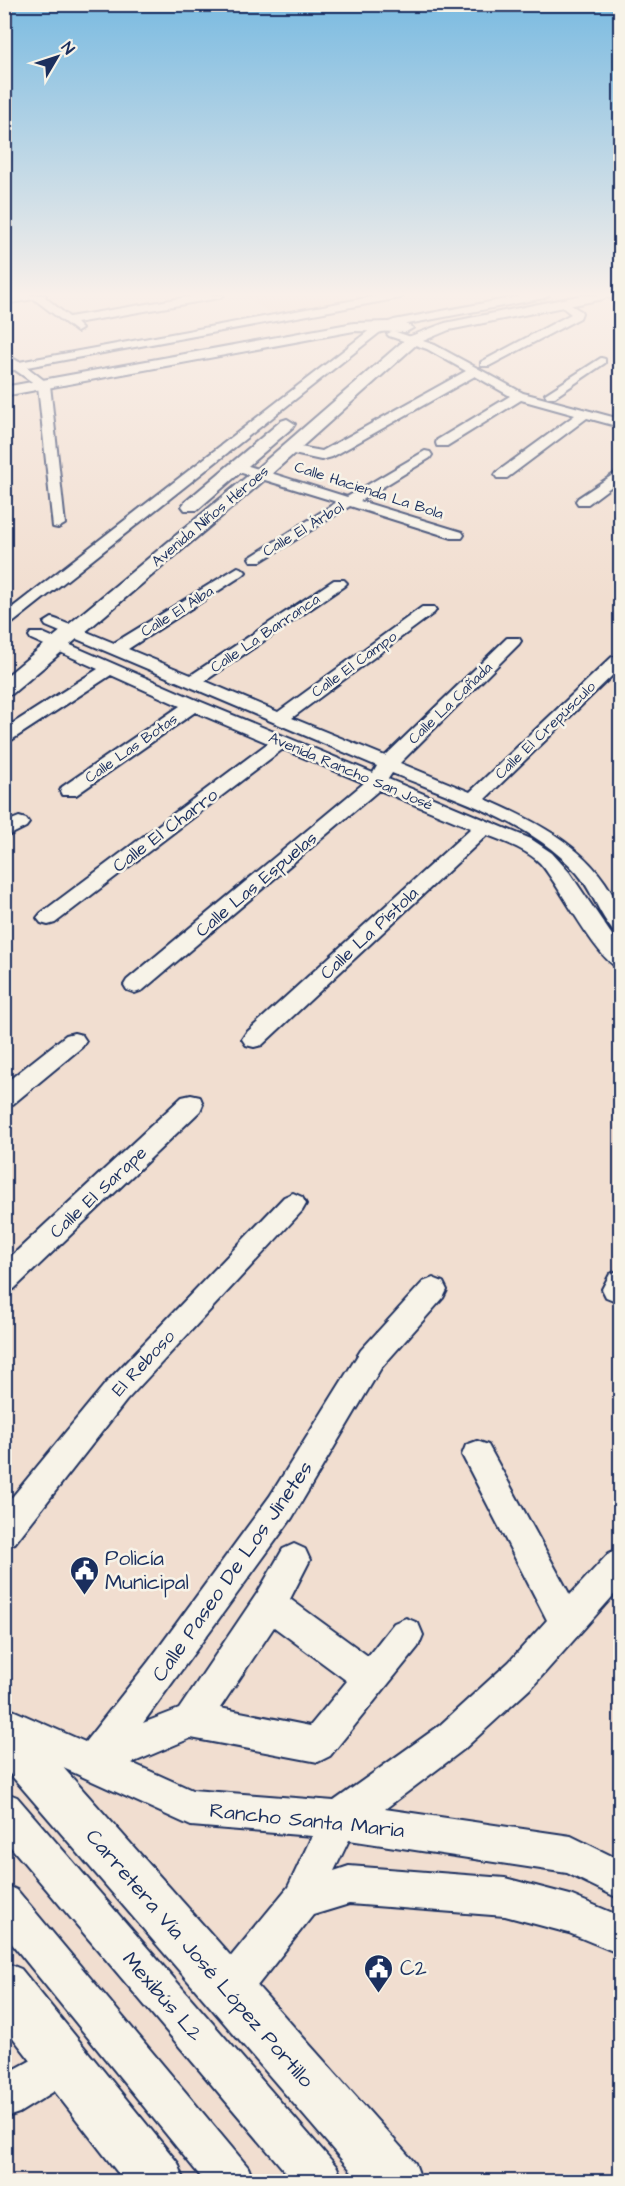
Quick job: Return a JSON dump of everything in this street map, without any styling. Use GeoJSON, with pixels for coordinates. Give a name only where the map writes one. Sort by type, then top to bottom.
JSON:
{"type":"FeatureCollection","features":[{"type":"Feature","properties":{"kind":"main road","name":"Avenida Niños Héroes"},"geometry":{"type":"LineString","coordinates":[[4,689],[262,473],[289,449],[338,397]]}},
{"type":"Feature","properties":{"kind":"main road","name":"Avenida Niños Héroes"},"geometry":{"type":"LineString","coordinates":[[175,519],[297,415]]}},
{"type":"Feature","properties":{"kind":"main road"},"geometry":{"type":"LineString","coordinates":[[21,650],[69,609]]}},
{"type":"Feature","properties":{"kind":"main road","name":"Carretera Vía José López Portillo"},"geometry":{"type":"LineString","coordinates":[[4,1733],[396,2181]]}},
{"type":"Feature","properties":{"kind":"main road"},"geometry":{"type":"LineString","coordinates":[[4,1986],[159,2181]]}},
{"type":"Feature","properties":{"kind":"street"},"geometry":{"type":"LineString","coordinates":[[45,397],[58,524]]}},
{"type":"Feature","properties":{"kind":"street"},"geometry":{"type":"LineString","coordinates":[[4,622],[311,397]]}},
{"type":"Feature","properties":{"kind":"street"},"geometry":{"type":"LineString","coordinates":[[289,449],[321,456],[429,397]]}},
{"type":"Feature","properties":{"kind":"street"},"geometry":{"type":"LineString","coordinates":[[442,442],[517,397]]}},
{"type":"Feature","properties":{"kind":"street"},"geometry":{"type":"LineString","coordinates":[[523,397],[584,414],[620,414]]}},
{"type":"Feature","properties":{"kind":"street"},"geometry":{"type":"LineString","coordinates":[[561,397],[620,414]]}},
{"type":"Feature","properties":{"kind":"street"},"geometry":{"type":"LineString","coordinates":[[502,475],[584,414]]}},
{"type":"Feature","properties":{"kind":"street","name":"Calle El Árbol"},"geometry":{"type":"LineString","coordinates":[[256,558],[424,454]]}},
{"type":"Feature","properties":{"kind":"street","name":"Calle Hacienda La Bola"},"geometry":{"type":"LineString","coordinates":[[237,467],[457,535]]}},
{"type":"Feature","properties":{"kind":"street"},"geometry":{"type":"LineString","coordinates":[[583,501],[621,474]]}},
{"type":"Feature","properties":{"kind":"street","name":"Calle El Alba"},"geometry":{"type":"LineString","coordinates":[[115,650],[238,572]]}},
{"type":"Feature","properties":{"kind":"street","name":"Calle La Barranca"},"geometry":{"type":"LineString","coordinates":[[191,683],[339,583]]}},
{"type":"Feature","properties":{"kind":"street","name":"Calle El Campo"},"geometry":{"type":"LineString","coordinates":[[280,718],[428,610]]}},
{"type":"Feature","properties":{"kind":"street","name":"Avenida Rancho San José"},"geometry":{"type":"LineString","coordinates":[[52,624],[280,718],[484,827],[524,843],[545,857],[562,877],[596,930],[621,961]]}},
{"type":"Feature","properties":{"kind":"street","name":"Avenida Rancho San José"},"geometry":{"type":"LineString","coordinates":[[37,636],[281,742],[473,800],[525,824],[561,847],[586,871],[621,926]]}},
{"type":"Feature","properties":{"kind":"street","name":"Calle La Cañada"},"geometry":{"type":"LineString","coordinates":[[382,774],[513,641]]}},
{"type":"Feature","properties":{"kind":"street","name":"Calle El Crepúsculo"},"geometry":{"type":"LineString","coordinates":[[473,800],[618,661]]}},
{"type":"Feature","properties":{"kind":"street"},"geometry":{"type":"LineString","coordinates":[[4,738],[111,669]]}},
{"type":"Feature","properties":{"kind":"street","name":"Calle Las Botas"},"geometry":{"type":"LineString","coordinates":[[69,791],[193,705]]}},
{"type":"Feature","properties":{"kind":"street","name":"Calle El Charro"},"geometry":{"type":"LineString","coordinates":[[48,918],[281,742]]}},
{"type":"Feature","properties":{"kind":"street","name":"Calle Las Espuelas"},"geometry":{"type":"LineString","coordinates":[[135,985],[382,774]]}},
{"type":"Feature","properties":{"kind":"street","name":"Calle La Pistola"},"geometry":{"type":"LineString","coordinates":[[254,1039],[484,827]]}},
{"type":"Feature","properties":{"kind":"street"},"geometry":{"type":"LineString","coordinates":[[4,1098],[74,1041]]}},
{"type":"Feature","properties":{"kind":"street","name":"Calle El Sarape"},"geometry":{"type":"LineString","coordinates":[[4,1281],[191,1104]]}},
{"type":"Feature","properties":{"kind":"street","name":"El Reboso"},"geometry":{"type":"LineString","coordinates":[[4,1532],[116,1392],[293,1204]]}},
{"type":"Feature","properties":{"kind":"street","name":"Calle Paseo De Los Jinetes"},"geometry":{"type":"LineString","coordinates":[[90,1763],[161,1673],[281,1507],[371,1359],[433,1290]]}},
{"type":"Feature","properties":{"kind":"street"},"geometry":{"type":"LineString","coordinates":[[477,1455],[567,1623]]}},
{"type":"Feature","properties":{"kind":"street"},"geometry":{"type":"LineString","coordinates":[[191,1721],[270,1604],[294,1560]]}},
{"type":"Feature","properties":{"kind":"street"},"geometry":{"type":"LineString","coordinates":[[228,1991],[301,1900],[339,1820],[451,1738],[521,1674],[621,1564]]}},
{"type":"Feature","properties":{"kind":"street"},"geometry":{"type":"LineString","coordinates":[[270,1604],[370,1678]]}},
{"type":"Feature","properties":{"kind":"street"},"geometry":{"type":"LineString","coordinates":[[90,1763],[191,1721],[318,1744],[406,1635]]}},
{"type":"Feature","properties":{"kind":"street","name":"Rancho Santa Maria"},"geometry":{"type":"LineString","coordinates":[[4,1724],[191,1808],[339,1820],[571,1855],[621,1880]]}},
{"type":"Feature","properties":{"kind":"street","name":"Mexibús L2"},"geometry":{"type":"LineString","coordinates":[[4,1810],[322,2181]]}},
{"type":"Feature","properties":{"kind":"street"},"geometry":{"type":"LineString","coordinates":[[301,1900],[349,1885],[505,1897],[570,1914],[621,1935]]}},
{"type":"Feature","properties":{"kind":"street"},"geometry":{"type":"LineString","coordinates":[[4,1903],[233,2181]]}},
{"type":"Feature","properties":{"kind":"street"},"geometry":{"type":"LineString","coordinates":[[4,2098],[64,2062]]}},
{"type":"Feature","properties":{"kind":"place","name":"Policía Municipal"},"geometry":{"type":"Point","coordinates":[84,1596]}},
{"type":"Feature","properties":{"kind":"place","name":"C2"},"geometry":{"type":"Point","coordinates":[379,1994]}}]}
